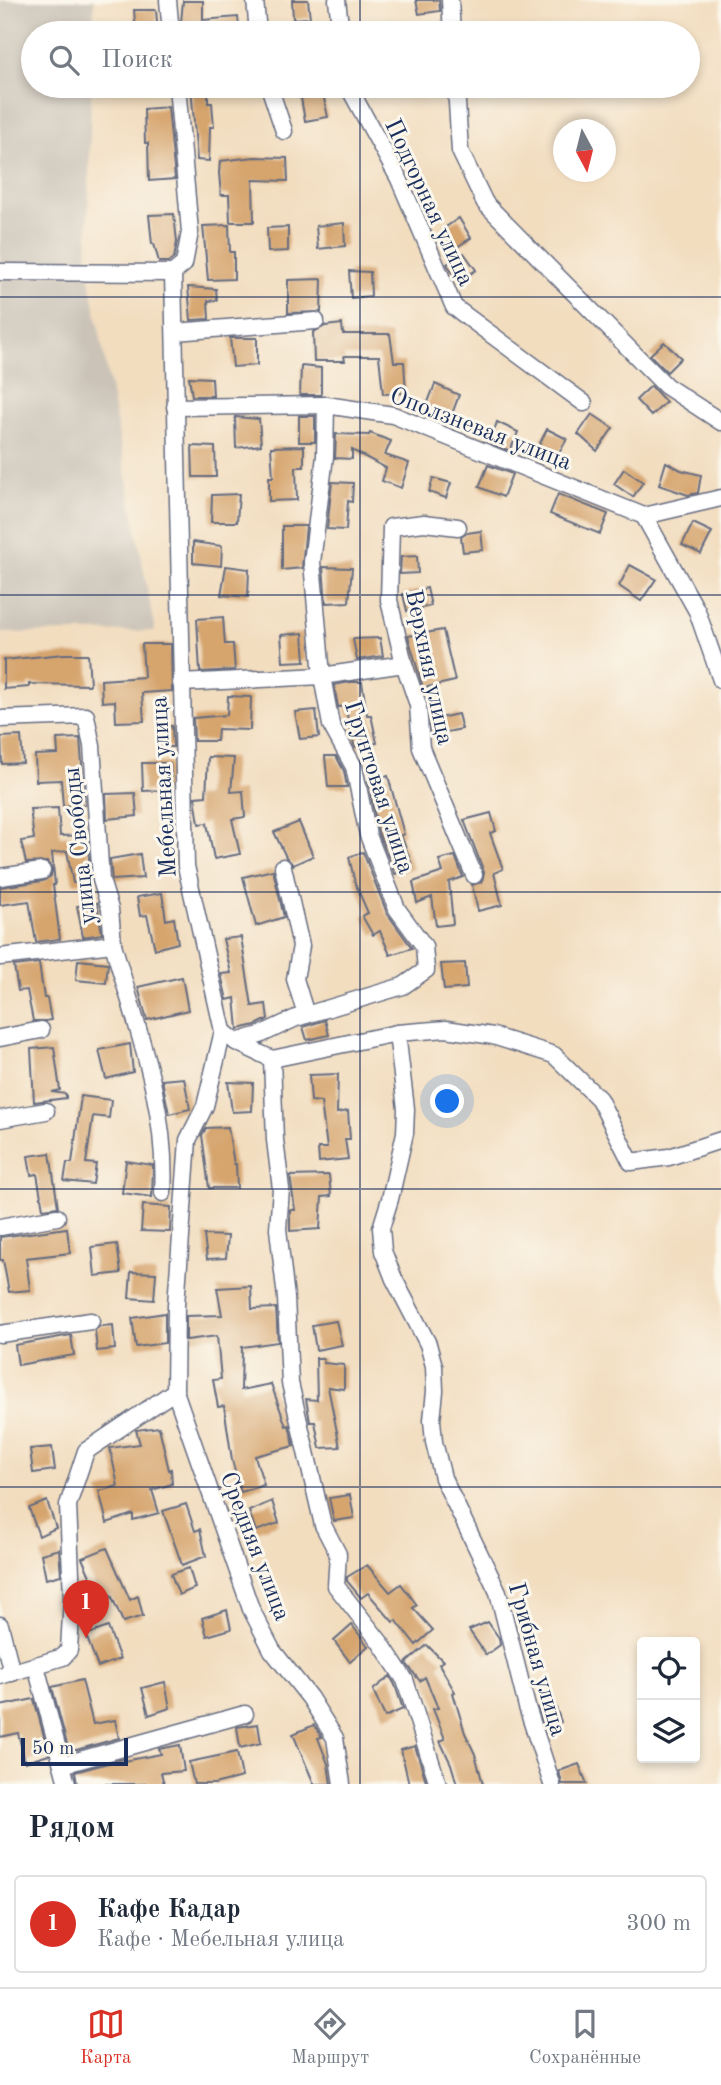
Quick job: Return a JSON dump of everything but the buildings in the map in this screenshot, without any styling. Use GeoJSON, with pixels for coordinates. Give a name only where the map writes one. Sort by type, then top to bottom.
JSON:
{"type":"FeatureCollection","features":[{"type":"Feature","properties":{"kind":"street"},"geometry":{"type":"LineString","coordinates":[[168,0],[170,21]]}},
{"type":"Feature","properties":{"kind":"street"},"geometry":{"type":"LineString","coordinates":[[255,0],[257,21]]}},
{"type":"Feature","properties":{"kind":"street"},"geometry":{"type":"LineString","coordinates":[[337,0],[340,21]]}},
{"type":"Feature","properties":{"kind":"street"},"geometry":{"type":"LineString","coordinates":[[450,0],[451,21]]}},
{"type":"Feature","properties":{"kind":"street","name":"Мебельная улица"},"geometry":{"type":"LineString","coordinates":[[176,1391],[176,1305],[188,1140],[205,1106],[223,1031],[186,866],[173,273],[184,264],[190,232],[178,98]]}},
{"type":"Feature","properties":{"kind":"street"},"geometry":{"type":"LineString","coordinates":[[273,98],[284,131]]}},
{"type":"Feature","properties":{"kind":"street","name":"Подгорная улица"},"geometry":{"type":"LineString","coordinates":[[355,98],[400,179],[454,307],[584,402]]}},
{"type":"Feature","properties":{"kind":"street"},"geometry":{"type":"LineString","coordinates":[[457,98],[460,150],[485,203],[666,386],[721,422]]}},
{"type":"Feature","properties":{"kind":"street"},"geometry":{"type":"LineString","coordinates":[[0,272],[173,273]]}},
{"type":"Feature","properties":{"kind":"street"},"geometry":{"type":"LineString","coordinates":[[174,332],[316,321]]}},
{"type":"Feature","properties":{"kind":"street","name":"Оползневая улица"},"geometry":{"type":"LineString","coordinates":[[175,407],[326,405],[393,415],[644,516]]}},
{"type":"Feature","properties":{"kind":"street","name":"Грунтовая улица"},"geometry":{"type":"LineString","coordinates":[[236,1042],[261,1035],[306,1015],[403,986],[426,970],[424,946],[397,909],[368,835],[354,767],[331,725],[322,676],[312,562],[325,456],[326,405]]}},
{"type":"Feature","properties":{"kind":"street"},"geometry":{"type":"LineString","coordinates":[[721,498],[644,516],[697,611],[721,680]]}},
{"type":"Feature","properties":{"kind":"street","name":"Верхняя улица"},"geometry":{"type":"LineString","coordinates":[[458,527],[424,523],[391,527],[389,600],[404,664],[418,705],[421,748],[474,874]]}},
{"type":"Feature","properties":{"kind":"street"},"geometry":{"type":"LineString","coordinates":[[181,683],[322,676],[404,664]]}},
{"type":"Feature","properties":{"kind":"street","name":"улица Свободы"},"geometry":{"type":"LineString","coordinates":[[0,719],[86,716],[92,746],[101,880],[110,909],[113,944],[0,957]]}},
{"type":"Feature","properties":{"kind":"street"},"geometry":{"type":"LineString","coordinates":[[283,867],[301,946],[295,979],[306,1015]]}},
{"type":"Feature","properties":{"kind":"street"},"geometry":{"type":"LineString","coordinates":[[0,877],[42,871]]}},
{"type":"Feature","properties":{"kind":"street"},"geometry":{"type":"LineString","coordinates":[[113,944],[156,1098],[164,1160],[163,1193]]}},
{"type":"Feature","properties":{"kind":"street"},"geometry":{"type":"LineString","coordinates":[[223,1031],[236,1042],[272,1059],[397,1033],[446,1029],[493,1036],[554,1055],[599,1099],[631,1162],[669,1157],[721,1140]]}},
{"type":"Feature","properties":{"kind":"street"},"geometry":{"type":"LineString","coordinates":[[0,1038],[41,1030]]}},
{"type":"Feature","properties":{"kind":"street","name":"Грибная улица"},"geometry":{"type":"LineString","coordinates":[[397,1033],[405,1133],[393,1188],[380,1228],[383,1251],[394,1279],[428,1344],[434,1366],[434,1442],[443,1478],[498,1592],[527,1707],[552,1784]]}},
{"type":"Feature","properties":{"kind":"street"},"geometry":{"type":"LineString","coordinates":[[272,1059],[275,1140],[281,1189],[278,1229],[286,1298],[290,1383],[323,1525],[338,1554],[337,1590],[380,1642],[405,1680],[439,1784]]}},
{"type":"Feature","properties":{"kind":"street"},"geometry":{"type":"LineString","coordinates":[[0,1119],[46,1111]]}},
{"type":"Feature","properties":{"kind":"street"},"geometry":{"type":"LineString","coordinates":[[0,1227],[57,1217]]}},
{"type":"Feature","properties":{"kind":"street"},"geometry":{"type":"LineString","coordinates":[[0,1334],[91,1321]]}},
{"type":"Feature","properties":{"kind":"street"},"geometry":{"type":"LineString","coordinates":[[0,1625],[6,1674],[63,1657],[69,1650],[72,1597],[68,1505],[86,1451],[176,1391]]}},
{"type":"Feature","properties":{"kind":"street","name":"Средняя улица"},"geometry":{"type":"LineString","coordinates":[[176,1391],[251,1609],[272,1650],[310,1698],[335,1738],[342,1784]]}},
{"type":"Feature","properties":{"kind":"street"},"geometry":{"type":"LineString","coordinates":[[36,1666],[67,1784]]}},
{"type":"Feature","properties":{"kind":"street"},"geometry":{"type":"LineString","coordinates":[[62,1765],[245,1714]]}},
{"type":"Feature","properties":{"kind":"shaded area"},"geometry":{"type":"Polygon","coordinates":[[[0,0],[94,0],[93,21],[21,21],[21,98],[91,98],[87,264],[155,631],[0,633],[0,0]]]}},
{"type":"Feature","properties":{"kind":"place","name":"Кафе Кадар"},"geometry":{"type":"Point","coordinates":[86,1638]}}]}
